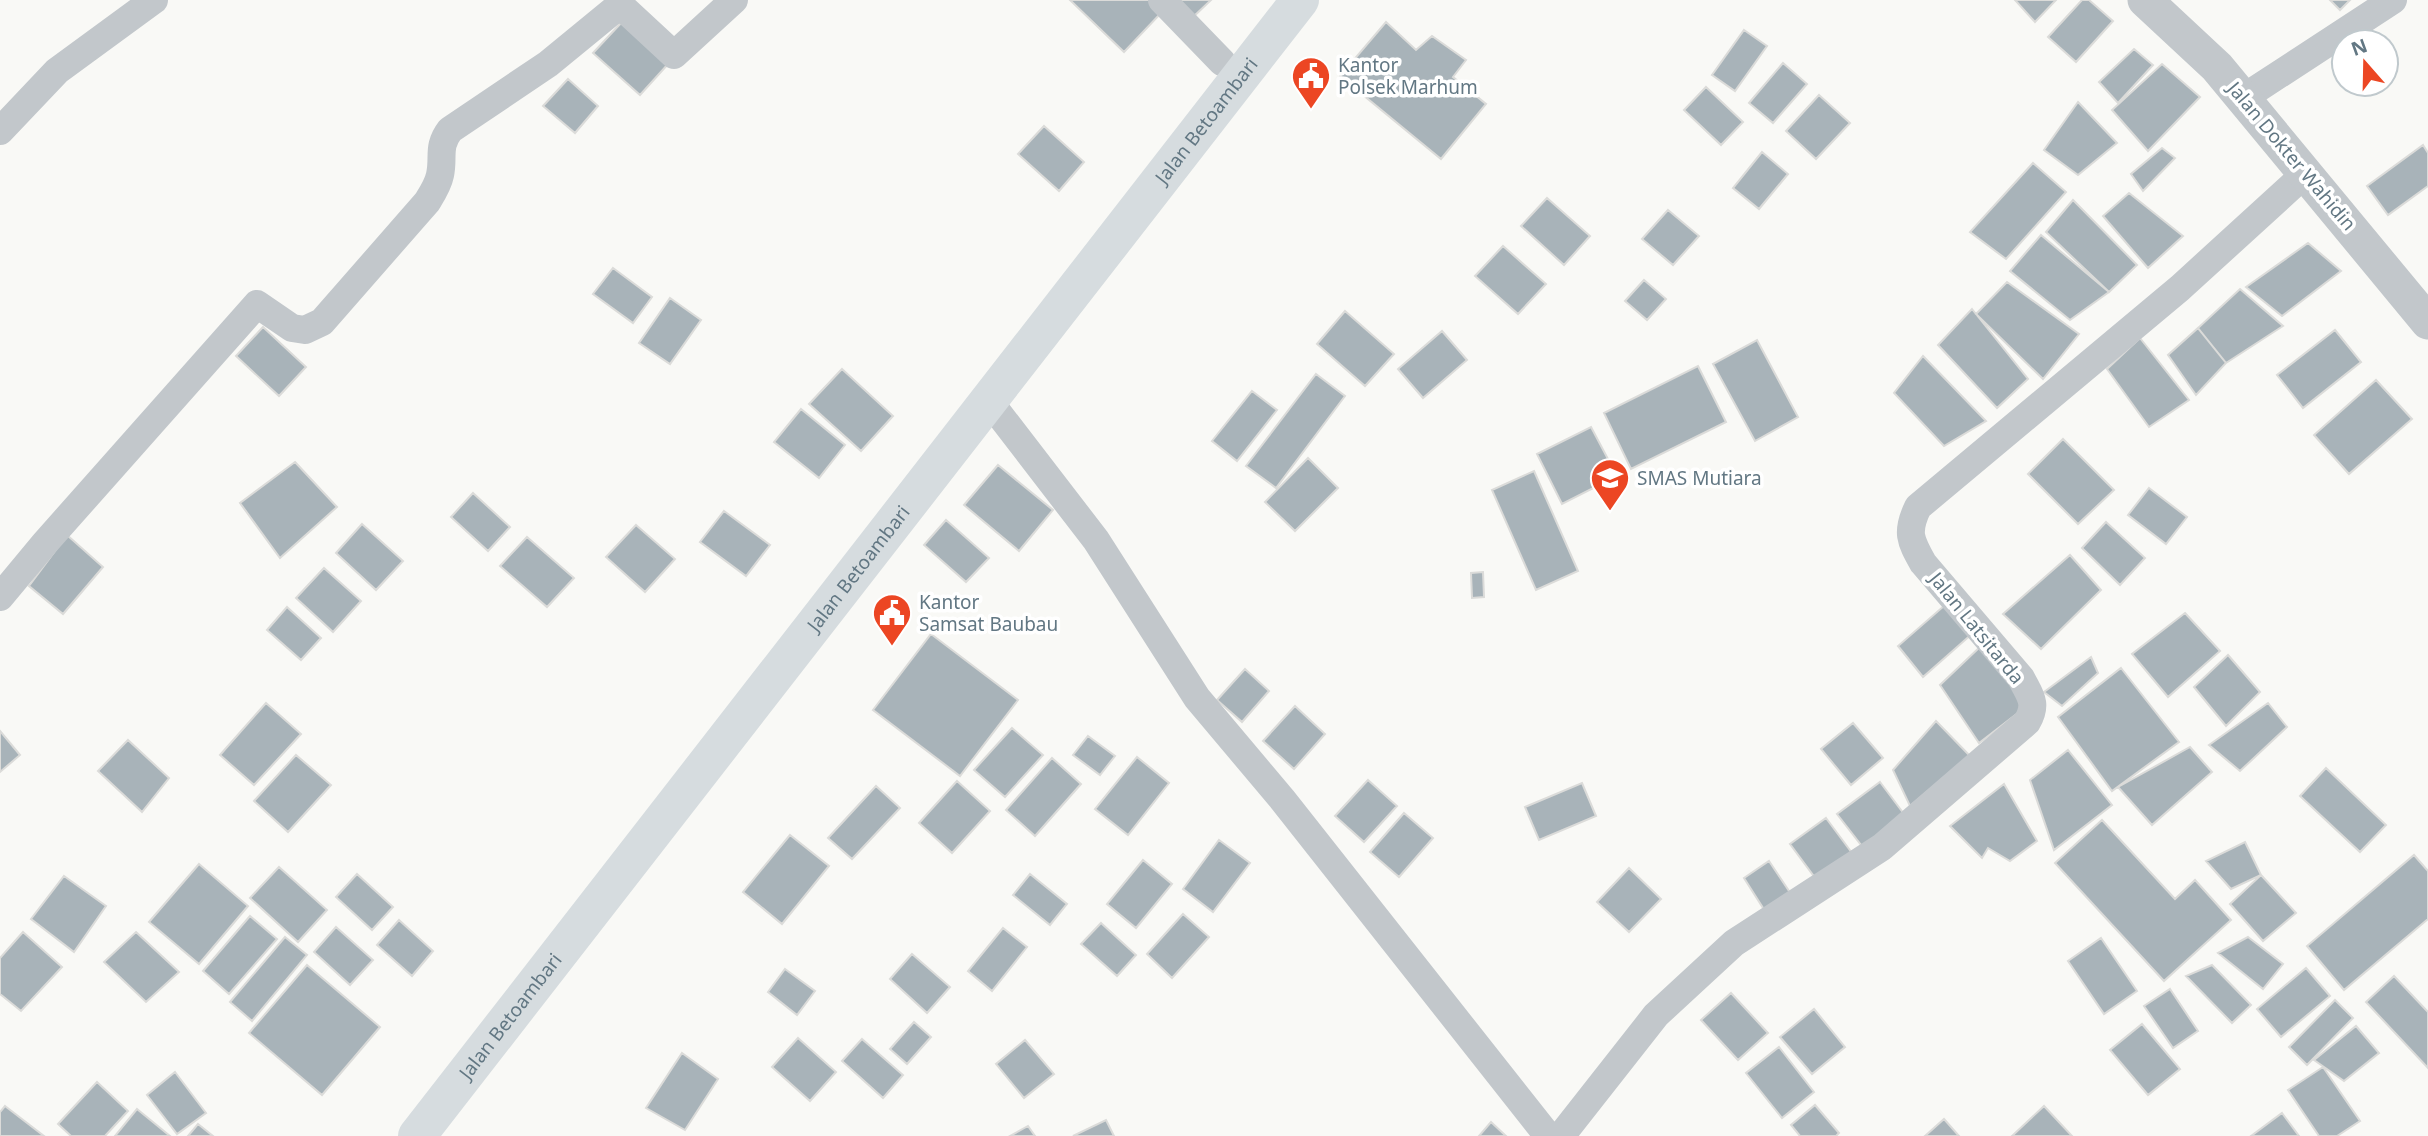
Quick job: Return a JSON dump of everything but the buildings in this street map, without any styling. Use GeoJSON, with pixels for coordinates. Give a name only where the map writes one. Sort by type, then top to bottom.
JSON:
{"type":"FeatureCollection","features":[{"type":"Feature","properties":{"kind":"main road","name":"Jalan Betoambari"},"geometry":{"type":"LineString","coordinates":[[417,1136],[969,384],[1270,0]]}},
{"type":"Feature","properties":{"kind":"main road","name":"Jalan Betoambari"},"geometry":{"type":"LineString","coordinates":[[388,1136],[704,746],[989,401],[1300,0]]}},
{"type":"Feature","properties":{"kind":"street"},"geometry":{"type":"LineString","coordinates":[[0,131],[57,71],[154,0]]}},
{"type":"Feature","properties":{"kind":"street"},"geometry":{"type":"LineString","coordinates":[[0,597],[257,304],[292,328],[305,330],[321,322],[427,202],[439,180],[442,166],[441,147],[443,139],[450,131],[548,64],[620,5],[674,55],[733,0]]}},
{"type":"Feature","properties":{"kind":"street"},"geometry":{"type":"LineString","coordinates":[[1162,0],[1222,62]]}},
{"type":"Feature","properties":{"kind":"street","name":"Jalan Dokter Wahidin"},"geometry":{"type":"LineString","coordinates":[[2145,0],[2217,67],[2427,319]]}},
{"type":"Feature","properties":{"kind":"street"},"geometry":{"type":"LineString","coordinates":[[2243,98],[2393,0]]}},
{"type":"Feature","properties":{"kind":"street","name":"Jalan Latsitarda"},"geometry":{"type":"LineString","coordinates":[[1561,1136],[1656,1015],[1734,943],[1882,847],[2027,722],[2033,712],[2032,700],[2021,678],[1923,564],[1913,546],[1909,532],[1918,507],[2180,288],[2306,173]]}},
{"type":"Feature","properties":{"kind":"street"},"geometry":{"type":"LineString","coordinates":[[989,401],[1096,540],[1197,698],[1282,799],[1548,1136]]}},
{"type":"Feature","properties":{"kind":"place","name":"Kantor Polsek Marhum"},"geometry":{"type":"Point","coordinates":[1311,110]}},
{"type":"Feature","properties":{"kind":"place","name":"SMAS Mutiara"},"geometry":{"type":"Point","coordinates":[1610,512]}},
{"type":"Feature","properties":{"kind":"place","name":"Kantor Samsat Baubau"},"geometry":{"type":"Point","coordinates":[892,647]}}]}
